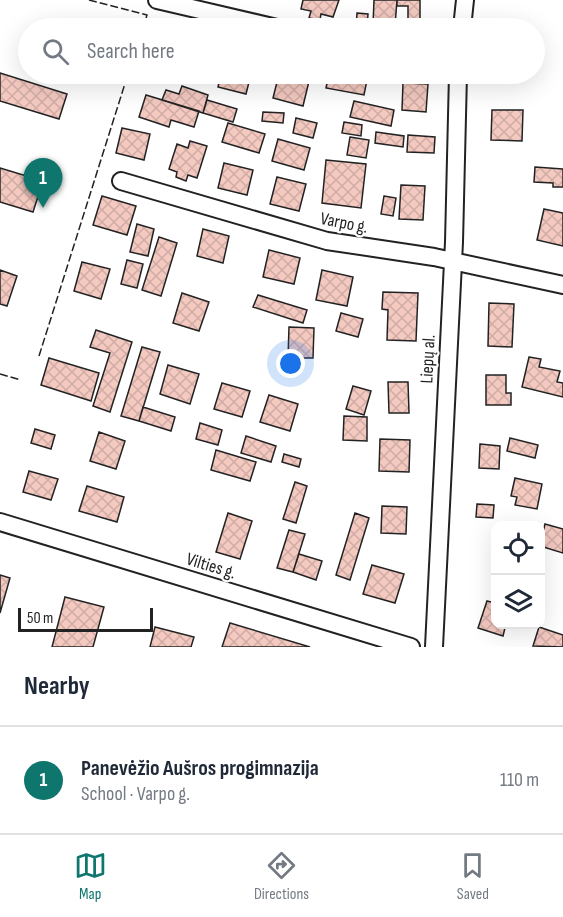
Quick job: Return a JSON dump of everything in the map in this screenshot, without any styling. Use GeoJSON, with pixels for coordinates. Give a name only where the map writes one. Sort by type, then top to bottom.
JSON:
{"type":"FeatureCollection","features":[{"type":"Feature","properties":{"kind":"street"},"geometry":{"type":"LineString","coordinates":[[157,0],[234,18]]}},
{"type":"Feature","properties":{"kind":"street"},"geometry":{"type":"LineString","coordinates":[[463,18],[465,0]]}},
{"type":"Feature","properties":{"kind":"street","name":"Liepų al."},"geometry":{"type":"LineString","coordinates":[[434,647],[453,261],[458,84]]}},
{"type":"Feature","properties":{"kind":"street","name":"Varpo g."},"geometry":{"type":"LineString","coordinates":[[121,181],[327,241],[453,261],[563,285]]}},
{"type":"Feature","properties":{"kind":"street","name":"Vilties g."},"geometry":{"type":"LineString","coordinates":[[0,522],[411,647]]}},
{"type":"Feature","properties":{"kind":"building"},"geometry":{"type":"Polygon","coordinates":[[[303,0],[339,0],[333,17],[321,14],[320,18],[309,18],[311,11],[301,9],[303,0]]]}},
{"type":"Feature","properties":{"kind":"building"},"geometry":{"type":"Polygon","coordinates":[[[374,0],[397,0],[396,18],[373,18],[374,0]]]}},
{"type":"Feature","properties":{"kind":"building"},"geometry":{"type":"Polygon","coordinates":[[[397,0],[420,0],[420,18],[408,18],[408,6],[397,6],[397,0]]]}},
{"type":"Feature","properties":{"kind":"building"},"geometry":{"type":"Polygon","coordinates":[[[357,13],[368,14],[368,18],[357,18],[357,13]]]}},
{"type":"Feature","properties":{"kind":"building"},"geometry":{"type":"Polygon","coordinates":[[[0,73],[18,79],[18,84],[35,84],[67,94],[59,119],[0,101],[0,73]]]}},
{"type":"Feature","properties":{"kind":"building"},"geometry":{"type":"Polygon","coordinates":[[[219,84],[248,84],[246,94],[218,87],[219,84]]]}},
{"type":"Feature","properties":{"kind":"building"},"geometry":{"type":"Polygon","coordinates":[[[276,84],[308,84],[303,106],[273,98],[276,84]]]}},
{"type":"Feature","properties":{"kind":"building"},"geometry":{"type":"Polygon","coordinates":[[[327,84],[366,84],[364,95],[326,88],[327,84]]]}},
{"type":"Feature","properties":{"kind":"building"},"geometry":{"type":"Polygon","coordinates":[[[403,84],[428,84],[426,112],[402,110],[403,84]]]}},
{"type":"Feature","properties":{"kind":"building"},"geometry":{"type":"Polygon","coordinates":[[[182,86],[208,95],[203,113],[162,100],[166,90],[179,94],[182,86]]]}},
{"type":"Feature","properties":{"kind":"building"},"geometry":{"type":"Polygon","coordinates":[[[146,95],[199,111],[194,127],[171,120],[169,127],[139,117],[146,95]]]}},
{"type":"Feature","properties":{"kind":"building"},"geometry":{"type":"Polygon","coordinates":[[[207,100],[237,109],[233,122],[203,113],[207,100]]]}},
{"type":"Feature","properties":{"kind":"building"},"geometry":{"type":"Polygon","coordinates":[[[354,101],[394,110],[391,126],[350,117],[354,101]]]}},
{"type":"Feature","properties":{"kind":"building"},"geometry":{"type":"Polygon","coordinates":[[[492,110],[523,110],[522,141],[491,140],[492,110]]]}},
{"type":"Feature","properties":{"kind":"building"},"geometry":{"type":"Polygon","coordinates":[[[263,112],[284,113],[283,123],[262,121],[263,112]]]}},
{"type":"Feature","properties":{"kind":"building"},"geometry":{"type":"Polygon","coordinates":[[[296,118],[317,123],[313,138],[293,133],[296,118]]]}},
{"type":"Feature","properties":{"kind":"building"},"geometry":{"type":"Polygon","coordinates":[[[344,122],[362,125],[361,136],[342,133],[344,122]]]}},
{"type":"Feature","properties":{"kind":"building"},"geometry":{"type":"Polygon","coordinates":[[[228,123],[265,134],[259,153],[222,142],[228,123]]]}},
{"type":"Feature","properties":{"kind":"building"},"geometry":{"type":"Polygon","coordinates":[[[122,128],[150,134],[144,160],[116,153],[122,128]]]}},
{"type":"Feature","properties":{"kind":"building"},"geometry":{"type":"Polygon","coordinates":[[[376,132],[404,136],[403,147],[375,143],[376,132]]]}},
{"type":"Feature","properties":{"kind":"building"},"geometry":{"type":"Polygon","coordinates":[[[408,135],[435,137],[434,153],[407,152],[408,135]]]}},
{"type":"Feature","properties":{"kind":"building"},"geometry":{"type":"Polygon","coordinates":[[[350,137],[369,140],[366,158],[347,155],[350,137]]]}},
{"type":"Feature","properties":{"kind":"building"},"geometry":{"type":"Polygon","coordinates":[[[278,139],[310,148],[304,170],[272,161],[278,139]]]}},
{"type":"Feature","properties":{"kind":"building"},"geometry":{"type":"Polygon","coordinates":[[[190,141],[207,146],[197,178],[188,175],[186,181],[176,177],[177,172],[169,169],[177,144],[188,148],[190,141]]]}},
{"type":"Feature","properties":{"kind":"building"},"geometry":{"type":"Polygon","coordinates":[[[326,160],[366,164],[361,208],[322,203],[326,160]]]}},
{"type":"Feature","properties":{"kind":"building"},"geometry":{"type":"Polygon","coordinates":[[[224,163],[253,170],[247,195],[218,188],[224,163]]]}},
{"type":"Feature","properties":{"kind":"building"},"geometry":{"type":"Polygon","coordinates":[[[535,167],[563,169],[563,187],[553,187],[553,183],[534,182],[535,167]]]}},
{"type":"Feature","properties":{"kind":"building"},"geometry":{"type":"Polygon","coordinates":[[[0,168],[43,181],[33,212],[0,202],[0,168]]]}},
{"type":"Feature","properties":{"kind":"building"},"geometry":{"type":"Polygon","coordinates":[[[277,177],[306,184],[299,211],[270,204],[277,177]]]}},
{"type":"Feature","properties":{"kind":"building"},"geometry":{"type":"Polygon","coordinates":[[[401,185],[425,186],[423,220],[399,219],[401,185]]]}},
{"type":"Feature","properties":{"kind":"building"},"geometry":{"type":"Polygon","coordinates":[[[102,196],[136,206],[127,235],[93,225],[102,196]]]}},
{"type":"Feature","properties":{"kind":"building"},"geometry":{"type":"Polygon","coordinates":[[[384,196],[396,198],[393,216],[381,214],[384,196]]]}},
{"type":"Feature","properties":{"kind":"building"},"geometry":{"type":"Polygon","coordinates":[[[544,209],[563,213],[563,246],[537,240],[544,209]]]}},
{"type":"Feature","properties":{"kind":"building"},"geometry":{"type":"Polygon","coordinates":[[[137,224],[154,229],[148,256],[130,252],[137,224]]]}},
{"type":"Feature","properties":{"kind":"building"},"geometry":{"type":"Polygon","coordinates":[[[203,229],[229,236],[223,263],[197,256],[203,229]]]}},
{"type":"Feature","properties":{"kind":"building"},"geometry":{"type":"Polygon","coordinates":[[[159,237],[177,243],[161,296],[142,290],[159,237]]]}},
{"type":"Feature","properties":{"kind":"building"},"geometry":{"type":"Polygon","coordinates":[[[269,250],[300,258],[294,284],[263,277],[269,250]]]}},
{"type":"Feature","properties":{"kind":"building"},"geometry":{"type":"Polygon","coordinates":[[[127,260],[143,264],[137,288],[121,284],[127,260]]]}},
{"type":"Feature","properties":{"kind":"building"},"geometry":{"type":"Polygon","coordinates":[[[82,262],[110,269],[101,299],[74,291],[82,262]]]}},
{"type":"Feature","properties":{"kind":"building"},"geometry":{"type":"Polygon","coordinates":[[[0,270],[17,276],[7,306],[0,304],[0,270]]]}},
{"type":"Feature","properties":{"kind":"building"},"geometry":{"type":"Polygon","coordinates":[[[322,270],[353,277],[347,306],[316,300],[322,270]]]}},
{"type":"Feature","properties":{"kind":"building"},"geometry":{"type":"Polygon","coordinates":[[[383,292],[418,293],[416,341],[387,340],[388,310],[382,309],[383,292]]]}},
{"type":"Feature","properties":{"kind":"building"},"geometry":{"type":"Polygon","coordinates":[[[182,293],[209,302],[199,331],[173,323],[182,293]]]}},
{"type":"Feature","properties":{"kind":"building"},"geometry":{"type":"Polygon","coordinates":[[[258,295],[307,310],[303,323],[253,307],[258,295]]]}},
{"type":"Feature","properties":{"kind":"building"},"geometry":{"type":"Polygon","coordinates":[[[489,303],[514,304],[512,347],[488,346],[489,303]]]}},
{"type":"Feature","properties":{"kind":"building"},"geometry":{"type":"Polygon","coordinates":[[[341,313],[363,319],[358,337],[336,331],[341,313]]]}},
{"type":"Feature","properties":{"kind":"building"},"geometry":{"type":"Polygon","coordinates":[[[289,327],[314,328],[313,358],[288,358],[289,327]]]}},
{"type":"Feature","properties":{"kind":"building"},"geometry":{"type":"Polygon","coordinates":[[[96,330],[132,342],[110,412],[93,406],[110,353],[90,347],[96,330]]]}},
{"type":"Feature","properties":{"kind":"building"},"geometry":{"type":"Polygon","coordinates":[[[142,347],[160,352],[139,421],[121,416],[142,347]]]}},
{"type":"Feature","properties":{"kind":"building"},"geometry":{"type":"Polygon","coordinates":[[[529,357],[541,359],[539,367],[560,371],[557,382],[563,383],[563,397],[522,387],[529,357]]]}},
{"type":"Feature","properties":{"kind":"building"},"geometry":{"type":"Polygon","coordinates":[[[49,358],[99,373],[91,401],[41,385],[49,358]]]}},
{"type":"Feature","properties":{"kind":"building"},"geometry":{"type":"Polygon","coordinates":[[[168,365],[199,374],[190,404],[160,394],[168,365]]]}},
{"type":"Feature","properties":{"kind":"building"},"geometry":{"type":"Polygon","coordinates":[[[486,375],[506,375],[506,393],[511,393],[511,405],[486,405],[486,375]]]}},
{"type":"Feature","properties":{"kind":"building"},"geometry":{"type":"Polygon","coordinates":[[[388,382],[408,382],[409,413],[389,413],[388,382]]]}},
{"type":"Feature","properties":{"kind":"building"},"geometry":{"type":"Polygon","coordinates":[[[222,383],[250,391],[242,417],[214,409],[222,383]]]}},
{"type":"Feature","properties":{"kind":"building"},"geometry":{"type":"Polygon","coordinates":[[[353,386],[371,391],[364,415],[346,409],[353,386]]]}},
{"type":"Feature","properties":{"kind":"building"},"geometry":{"type":"Polygon","coordinates":[[[269,395],[298,404],[290,431],[260,422],[269,395]]]}},
{"type":"Feature","properties":{"kind":"building"},"geometry":{"type":"Polygon","coordinates":[[[143,407],[175,417],[171,431],[139,421],[143,407]]]}},
{"type":"Feature","properties":{"kind":"building"},"geometry":{"type":"Polygon","coordinates":[[[344,416],[367,417],[367,441],[343,440],[344,416]]]}},
{"type":"Feature","properties":{"kind":"building"},"geometry":{"type":"Polygon","coordinates":[[[200,423],[222,430],[218,445],[196,439],[200,423]]]}},
{"type":"Feature","properties":{"kind":"building"},"geometry":{"type":"Polygon","coordinates":[[[35,429],[55,435],[51,449],[31,443],[35,429]]]}},
{"type":"Feature","properties":{"kind":"building"},"geometry":{"type":"Polygon","coordinates":[[[99,432],[125,441],[116,469],[90,461],[99,432]]]}},
{"type":"Feature","properties":{"kind":"building"},"geometry":{"type":"Polygon","coordinates":[[[246,436],[276,446],[271,462],[241,453],[246,436]]]}},
{"type":"Feature","properties":{"kind":"building"},"geometry":{"type":"Polygon","coordinates":[[[510,438],[538,445],[535,458],[507,451],[510,438]]]}},
{"type":"Feature","properties":{"kind":"building"},"geometry":{"type":"Polygon","coordinates":[[[380,439],[410,440],[409,472],[379,471],[380,439]]]}},
{"type":"Feature","properties":{"kind":"building"},"geometry":{"type":"Polygon","coordinates":[[[480,444],[500,446],[499,469],[479,468],[480,444]]]}},
{"type":"Feature","properties":{"kind":"building"},"geometry":{"type":"Polygon","coordinates":[[[216,450],[256,462],[250,481],[211,470],[216,450]]]}},
{"type":"Feature","properties":{"kind":"building"},"geometry":{"type":"Polygon","coordinates":[[[284,454],[301,459],[299,467],[282,462],[284,454]]]}},
{"type":"Feature","properties":{"kind":"building"},"geometry":{"type":"Polygon","coordinates":[[[29,471],[58,479],[51,500],[23,492],[29,471]]]}},
{"type":"Feature","properties":{"kind":"building"},"geometry":{"type":"Polygon","coordinates":[[[515,478],[542,484],[537,509],[515,505],[517,497],[511,496],[515,478]]]}},
{"type":"Feature","properties":{"kind":"building"},"geometry":{"type":"Polygon","coordinates":[[[295,482],[307,486],[296,523],[283,519],[295,482]]]}},
{"type":"Feature","properties":{"kind":"building"},"geometry":{"type":"Polygon","coordinates":[[[87,486],[124,497],[117,522],[79,511],[87,486]]]}},
{"type":"Feature","properties":{"kind":"building"},"geometry":{"type":"Polygon","coordinates":[[[477,504],[494,505],[493,518],[476,517],[477,504]]]}},
{"type":"Feature","properties":{"kind":"building"},"geometry":{"type":"Polygon","coordinates":[[[382,506],[407,507],[406,534],[381,533],[382,506]]]}},
{"type":"Feature","properties":{"kind":"building"},"geometry":{"type":"Polygon","coordinates":[[[228,513],[252,521],[240,559],[216,552],[228,513]]]}},
{"type":"Feature","properties":{"kind":"building"},"geometry":{"type":"Polygon","coordinates":[[[355,513],[369,518],[350,580],[336,575],[355,513]]]}},
{"type":"Feature","properties":{"kind":"building"},"geometry":{"type":"Polygon","coordinates":[[[545,524],[563,529],[563,553],[545,548],[545,524]]]}},
{"type":"Feature","properties":{"kind":"building"},"geometry":{"type":"Polygon","coordinates":[[[289,530],[305,534],[293,572],[277,568],[289,530]]]}},
{"type":"Feature","properties":{"kind":"building"},"geometry":{"type":"Polygon","coordinates":[[[299,554],[322,561],[316,580],[293,572],[299,554]]]}},
{"type":"Feature","properties":{"kind":"building"},"geometry":{"type":"Polygon","coordinates":[[[372,565],[404,574],[395,603],[363,594],[372,565]]]}},
{"type":"Feature","properties":{"kind":"building"},"geometry":{"type":"Polygon","coordinates":[[[0,575],[10,578],[0,613],[0,575]]]}},
{"type":"Feature","properties":{"kind":"building"},"geometry":{"type":"Polygon","coordinates":[[[65,597],[104,607],[93,647],[52,647],[65,597]]]}},
{"type":"Feature","properties":{"kind":"building"},"geometry":{"type":"Polygon","coordinates":[[[487,601],[491,602],[491,629],[505,629],[503,636],[478,628],[487,601]]]}},
{"type":"Feature","properties":{"kind":"building"},"geometry":{"type":"Polygon","coordinates":[[[230,623],[310,647],[222,647],[230,623]]]}},
{"type":"Feature","properties":{"kind":"building"},"geometry":{"type":"Polygon","coordinates":[[[155,627],[194,637],[191,647],[150,647],[155,627]]]}},
{"type":"Feature","properties":{"kind":"building"},"geometry":{"type":"Polygon","coordinates":[[[538,629],[563,635],[563,647],[533,646],[538,629]]]}},
{"type":"Feature","properties":{"kind":"fence"},"geometry":{"type":"LineString","coordinates":[[89,0],[147,15],[146,18]]}},
{"type":"Feature","properties":{"kind":"fence"},"geometry":{"type":"LineString","coordinates":[[39,356],[125,84]]}},
{"type":"Feature","properties":{"kind":"fence"},"geometry":{"type":"LineString","coordinates":[[0,374],[21,380]]}},
{"type":"Feature","properties":{"kind":"place","name":"Panevėžio Aušros progimnazija"},"geometry":{"type":"Point","coordinates":[43,208]}}]}
